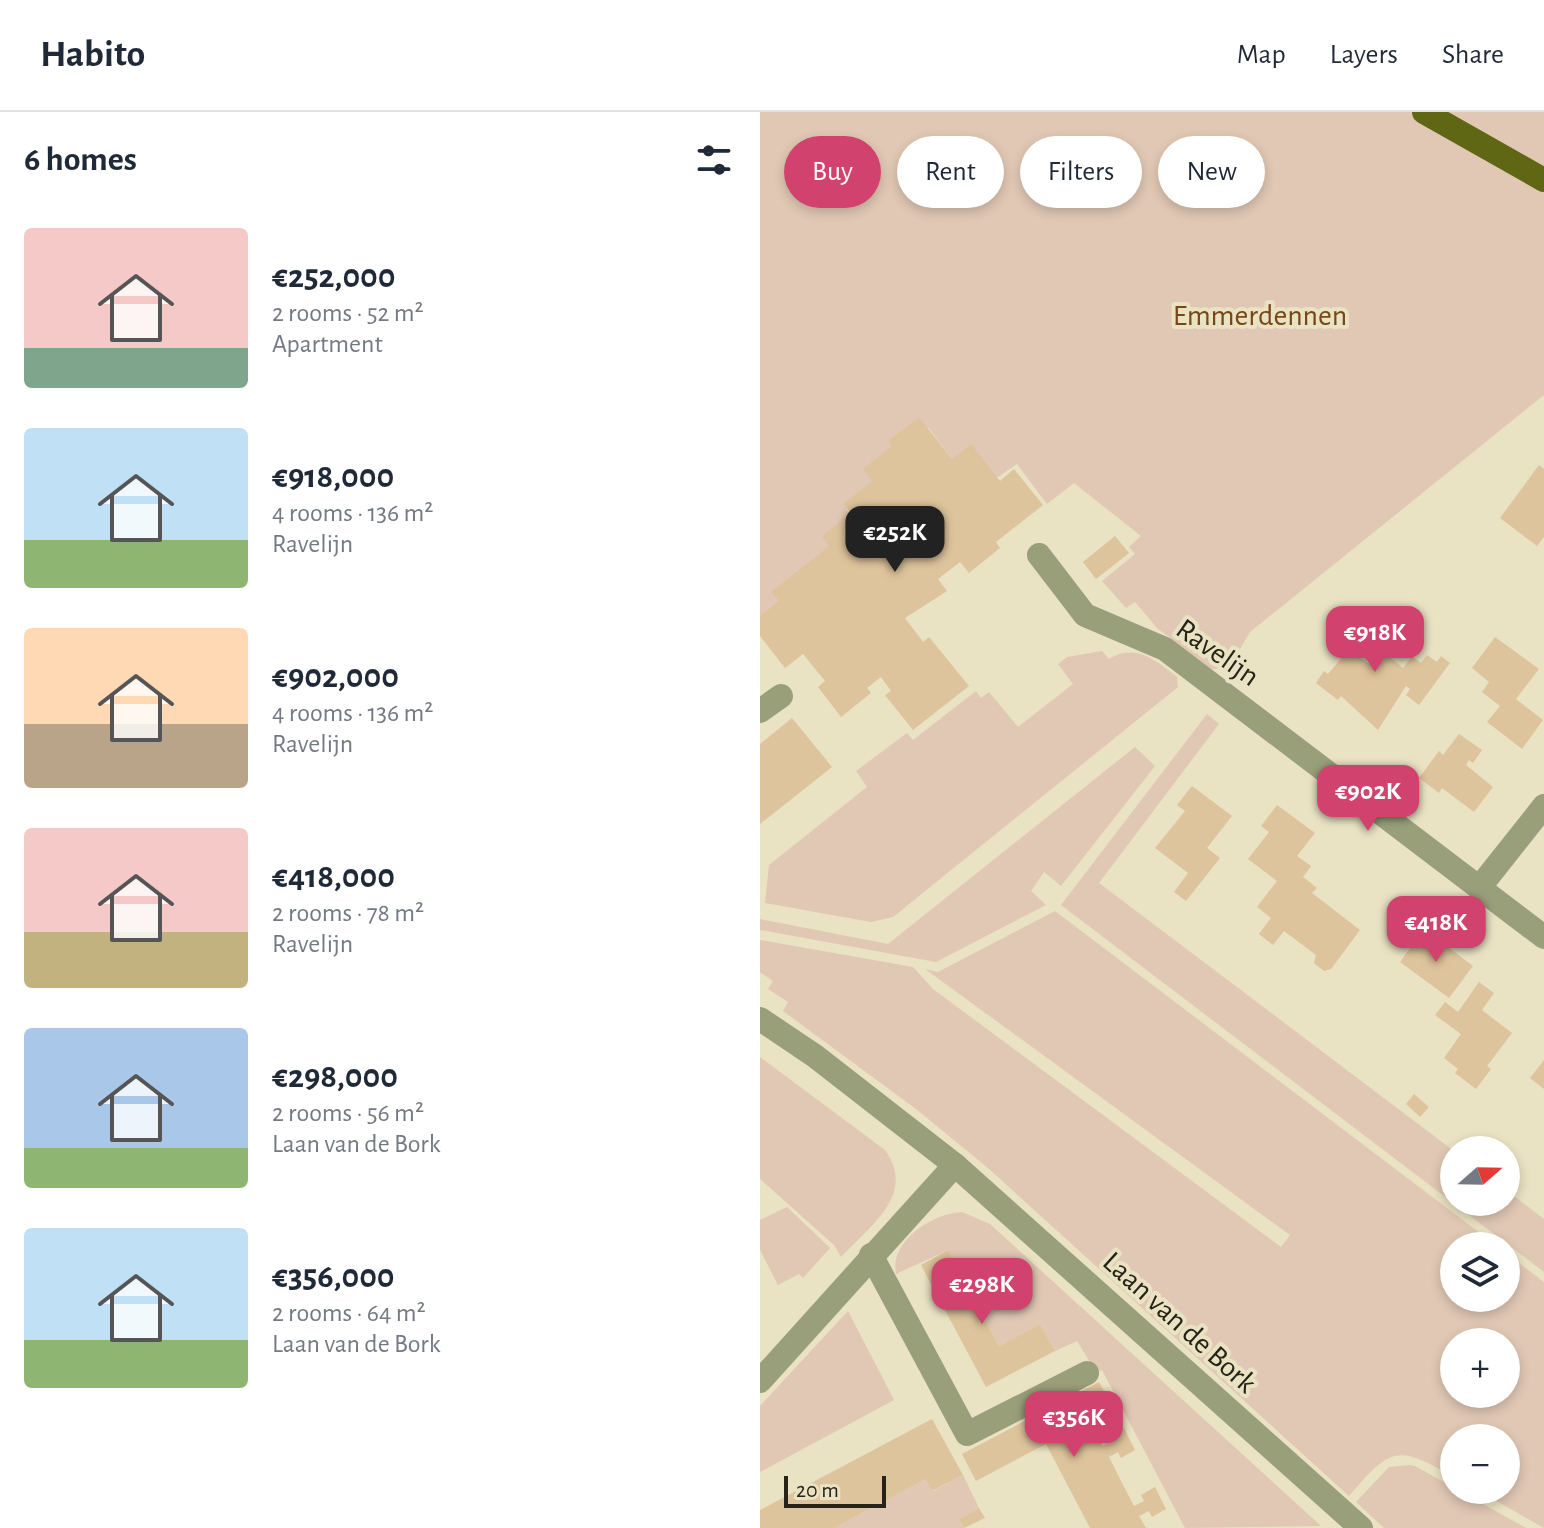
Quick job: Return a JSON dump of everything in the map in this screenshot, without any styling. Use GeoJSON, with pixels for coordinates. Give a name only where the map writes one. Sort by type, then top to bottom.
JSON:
{"type":"FeatureCollection","features":[{"type":"Feature","properties":{"kind":"main road"},"geometry":{"type":"LineString","coordinates":[[1424,112],[1544,180]]}},
{"type":"Feature","properties":{"kind":"street","name":"Ravelijn"},"geometry":{"type":"LineString","coordinates":[[1039,555],[1085,615],[1165,649],[1544,937]]}},
{"type":"Feature","properties":{"kind":"street"},"geometry":{"type":"LineString","coordinates":[[760,711],[781,696]]}},
{"type":"Feature","properties":{"kind":"street"},"geometry":{"type":"LineString","coordinates":[[1479,888],[1544,806]]}},
{"type":"Feature","properties":{"kind":"street","name":"Laan van de Bork"},"geometry":{"type":"LineString","coordinates":[[760,1019],[815,1056],[955,1165],[1361,1528]]}},
{"type":"Feature","properties":{"kind":"street"},"geometry":{"type":"LineString","coordinates":[[760,1381],[955,1165]]}},
{"type":"Feature","properties":{"kind":"street"},"geometry":{"type":"LineString","coordinates":[[871,1255],[967,1434],[1087,1373]]}},
{"type":"Feature","properties":{"kind":"green space","name":"Emmerdennen"},"geometry":{"type":"Polygon","coordinates":[[[760,112],[1544,112],[1544,395],[1250,632],[1237,654],[1217,669],[1211,669],[1157,628],[1135,602],[1126,608],[1102,581],[1135,554],[1129,547],[1141,536],[1074,483],[1047,504],[1017,464],[995,479],[955,463],[928,427],[871,469],[881,483],[846,509],[852,517],[842,556],[760,618],[760,112]]]}},
{"type":"Feature","properties":{"kind":"green space"},"geometry":{"type":"Polygon","coordinates":[[[1102,651],[1109,659],[1128,653],[1145,656],[1177,677],[1178,687],[893,917],[871,922],[765,903],[769,865],[867,787],[856,771],[907,733],[913,740],[976,691],[981,698],[989,692],[1018,727],[1073,684],[1058,664],[1067,657],[1102,651]]]}},
{"type":"Feature","properties":{"kind":"green space"},"geometry":{"type":"Polygon","coordinates":[[[1207,714],[1219,724],[1099,883],[1440,1140],[1440,1193],[1061,905],[1207,714]]]}},
{"type":"Feature","properties":{"kind":"green space"},"geometry":{"type":"Polygon","coordinates":[[[1135,747],[1155,766],[1061,886],[1044,872],[1031,891],[1046,905],[936,962],[760,930],[760,919],[888,944],[1135,747]]]}},
{"type":"Feature","properties":{"kind":"green space"},"geometry":{"type":"Polygon","coordinates":[[[1055,911],[1440,1203],[1440,1216],[1457,1216],[1479,1232],[1440,1232],[1440,1312],[1520,1312],[1520,1264],[1544,1282],[1544,1528],[1502,1504],[1520,1504],[1520,1424],[1440,1424],[1440,1470],[1420,1459],[1396,1456],[1376,1467],[1349,1496],[988,1168],[916,1109],[783,1011],[788,1002],[768,989],[773,981],[760,972],[760,940],[913,967],[933,989],[1281,1247],[1290,1235],[925,969],[938,972],[1055,911]]]}},
{"type":"Feature","properties":{"kind":"green space"},"geometry":{"type":"Polygon","coordinates":[[[760,1057],[885,1150],[893,1166],[896,1181],[886,1208],[841,1257],[834,1245],[760,1179],[760,1057]]]}},
{"type":"Feature","properties":{"kind":"green space"},"geometry":{"type":"Polygon","coordinates":[[[1520,1201],[1544,1219],[1544,1272],[1520,1254],[1520,1232],[1491,1232],[1470,1216],[1520,1216],[1520,1201]]]}},
{"type":"Feature","properties":{"kind":"green space"},"geometry":{"type":"Polygon","coordinates":[[[787,1207],[830,1248],[803,1278],[799,1274],[778,1285],[760,1250],[760,1220],[787,1207]]]}},
{"type":"Feature","properties":{"kind":"green space"},"geometry":{"type":"Polygon","coordinates":[[[962,1212],[990,1224],[1321,1526],[1185,1528],[1102,1370],[1096,1372],[1077,1341],[1055,1351],[1040,1324],[999,1346],[948,1250],[896,1274],[899,1251],[906,1240],[938,1217],[962,1212]]]}},
{"type":"Feature","properties":{"kind":"green space"},"geometry":{"type":"Polygon","coordinates":[[[848,1311],[894,1400],[760,1472],[760,1406],[848,1311]]]}},
{"type":"Feature","properties":{"kind":"green space"},"geometry":{"type":"Polygon","coordinates":[[[1415,1466],[1440,1480],[1440,1504],[1483,1504],[1526,1528],[1384,1528],[1356,1502],[1389,1467],[1415,1466]]]}},
{"type":"Feature","properties":{"kind":"green space"},"geometry":{"type":"Polygon","coordinates":[[[963,1475],[979,1508],[959,1519],[964,1528],[834,1528],[926,1479],[933,1491],[963,1475]]]}},
{"type":"Feature","properties":{"kind":"building"},"geometry":{"type":"Polygon","coordinates":[[[919,417],[952,459],[971,444],[1000,481],[1014,469],[1043,505],[996,542],[1000,548],[969,573],[960,562],[938,579],[947,591],[905,618],[923,642],[929,637],[969,686],[913,730],[885,695],[891,691],[881,677],[867,688],[871,693],[841,717],[818,687],[825,681],[803,654],[785,668],[760,636],[760,616],[779,601],[771,592],[829,546],[822,536],[851,513],[843,504],[872,481],[863,469],[892,446],[888,441],[919,417]]]}},
{"type":"Feature","properties":{"kind":"building"},"geometry":{"type":"Polygon","coordinates":[[[1539,465],[1544,469],[1544,537],[1537,546],[1500,518],[1539,465]]]}},
{"type":"Feature","properties":{"kind":"building"},"geometry":{"type":"Polygon","coordinates":[[[1115,536],[1129,553],[1096,579],[1083,562],[1115,536]]]}},
{"type":"Feature","properties":{"kind":"building"},"geometry":{"type":"Polygon","coordinates":[[[1345,607],[1363,621],[1359,628],[1373,639],[1359,657],[1376,669],[1387,655],[1403,668],[1412,656],[1421,663],[1427,655],[1437,662],[1441,656],[1450,663],[1419,705],[1406,695],[1410,689],[1406,686],[1378,730],[1341,696],[1338,700],[1316,683],[1324,671],[1328,674],[1352,646],[1347,642],[1344,647],[1326,633],[1345,607]]]}},
{"type":"Feature","properties":{"kind":"building"},"geometry":{"type":"Polygon","coordinates":[[[1495,637],[1539,669],[1516,699],[1543,720],[1522,749],[1487,722],[1500,706],[1482,692],[1489,682],[1472,668],[1495,637]]]}},
{"type":"Feature","properties":{"kind":"building"},"geometry":{"type":"Polygon","coordinates":[[[792,718],[832,767],[760,824],[760,744],[792,718]]]}},
{"type":"Feature","properties":{"kind":"building"},"geometry":{"type":"Polygon","coordinates":[[[1459,734],[1482,750],[1473,763],[1469,760],[1466,765],[1493,787],[1474,812],[1442,788],[1439,793],[1419,778],[1439,751],[1443,755],[1459,734]]]}},
{"type":"Feature","properties":{"kind":"building"},"geometry":{"type":"Polygon","coordinates":[[[1192,786],[1232,816],[1207,848],[1220,858],[1186,901],[1174,892],[1188,873],[1155,848],[1185,811],[1177,805],[1192,786]]]}},
{"type":"Feature","properties":{"kind":"building"},"geometry":{"type":"Polygon","coordinates":[[[1277,805],[1315,833],[1297,856],[1311,866],[1303,877],[1317,888],[1312,893],[1360,930],[1331,969],[1324,971],[1314,963],[1316,955],[1284,931],[1273,945],[1259,934],[1271,918],[1257,907],[1277,881],[1248,859],[1269,832],[1261,826],[1277,805]]]}},
{"type":"Feature","properties":{"kind":"building"},"geometry":{"type":"Polygon","coordinates":[[[1424,929],[1473,966],[1449,998],[1400,962],[1424,929]]]}},
{"type":"Feature","properties":{"kind":"building"},"geometry":{"type":"Polygon","coordinates":[[[1479,982],[1494,993],[1482,1010],[1512,1033],[1487,1066],[1491,1069],[1476,1089],[1455,1073],[1458,1069],[1444,1058],[1461,1034],[1435,1015],[1445,1002],[1458,1012],[1479,982]]]}},
{"type":"Feature","properties":{"kind":"building"},"geometry":{"type":"Polygon","coordinates":[[[1544,1060],[1544,1089],[1530,1078],[1544,1060]]]}},
{"type":"Feature","properties":{"kind":"building"},"geometry":{"type":"Polygon","coordinates":[[[1414,1094],[1429,1107],[1420,1117],[1406,1104],[1414,1094]]]}},
{"type":"Feature","properties":{"kind":"building"},"geometry":{"type":"Polygon","coordinates":[[[948,1250],[999,1346],[1040,1324],[1055,1351],[986,1387],[921,1265],[948,1250]]]}},
{"type":"Feature","properties":{"kind":"building"},"geometry":{"type":"Polygon","coordinates":[[[1099,1382],[1113,1408],[1090,1421],[1103,1446],[1113,1441],[1110,1436],[1124,1428],[1135,1450],[1121,1458],[1118,1452],[1109,1457],[1134,1506],[1144,1501],[1141,1495],[1155,1487],[1166,1509],[1152,1517],[1149,1511],[1139,1516],[1146,1528],[1090,1528],[1046,1444],[976,1481],[962,1454],[1099,1382]]]}},
{"type":"Feature","properties":{"kind":"building"},"geometry":{"type":"Polygon","coordinates":[[[932,1419],[963,1475],[932,1491],[926,1479],[834,1528],[760,1528],[760,1510],[932,1419]]]}},
{"type":"Feature","properties":{"kind":"building"},"geometry":{"type":"Polygon","coordinates":[[[979,1508],[985,1518],[964,1528],[959,1519],[979,1508]]]}}]}
